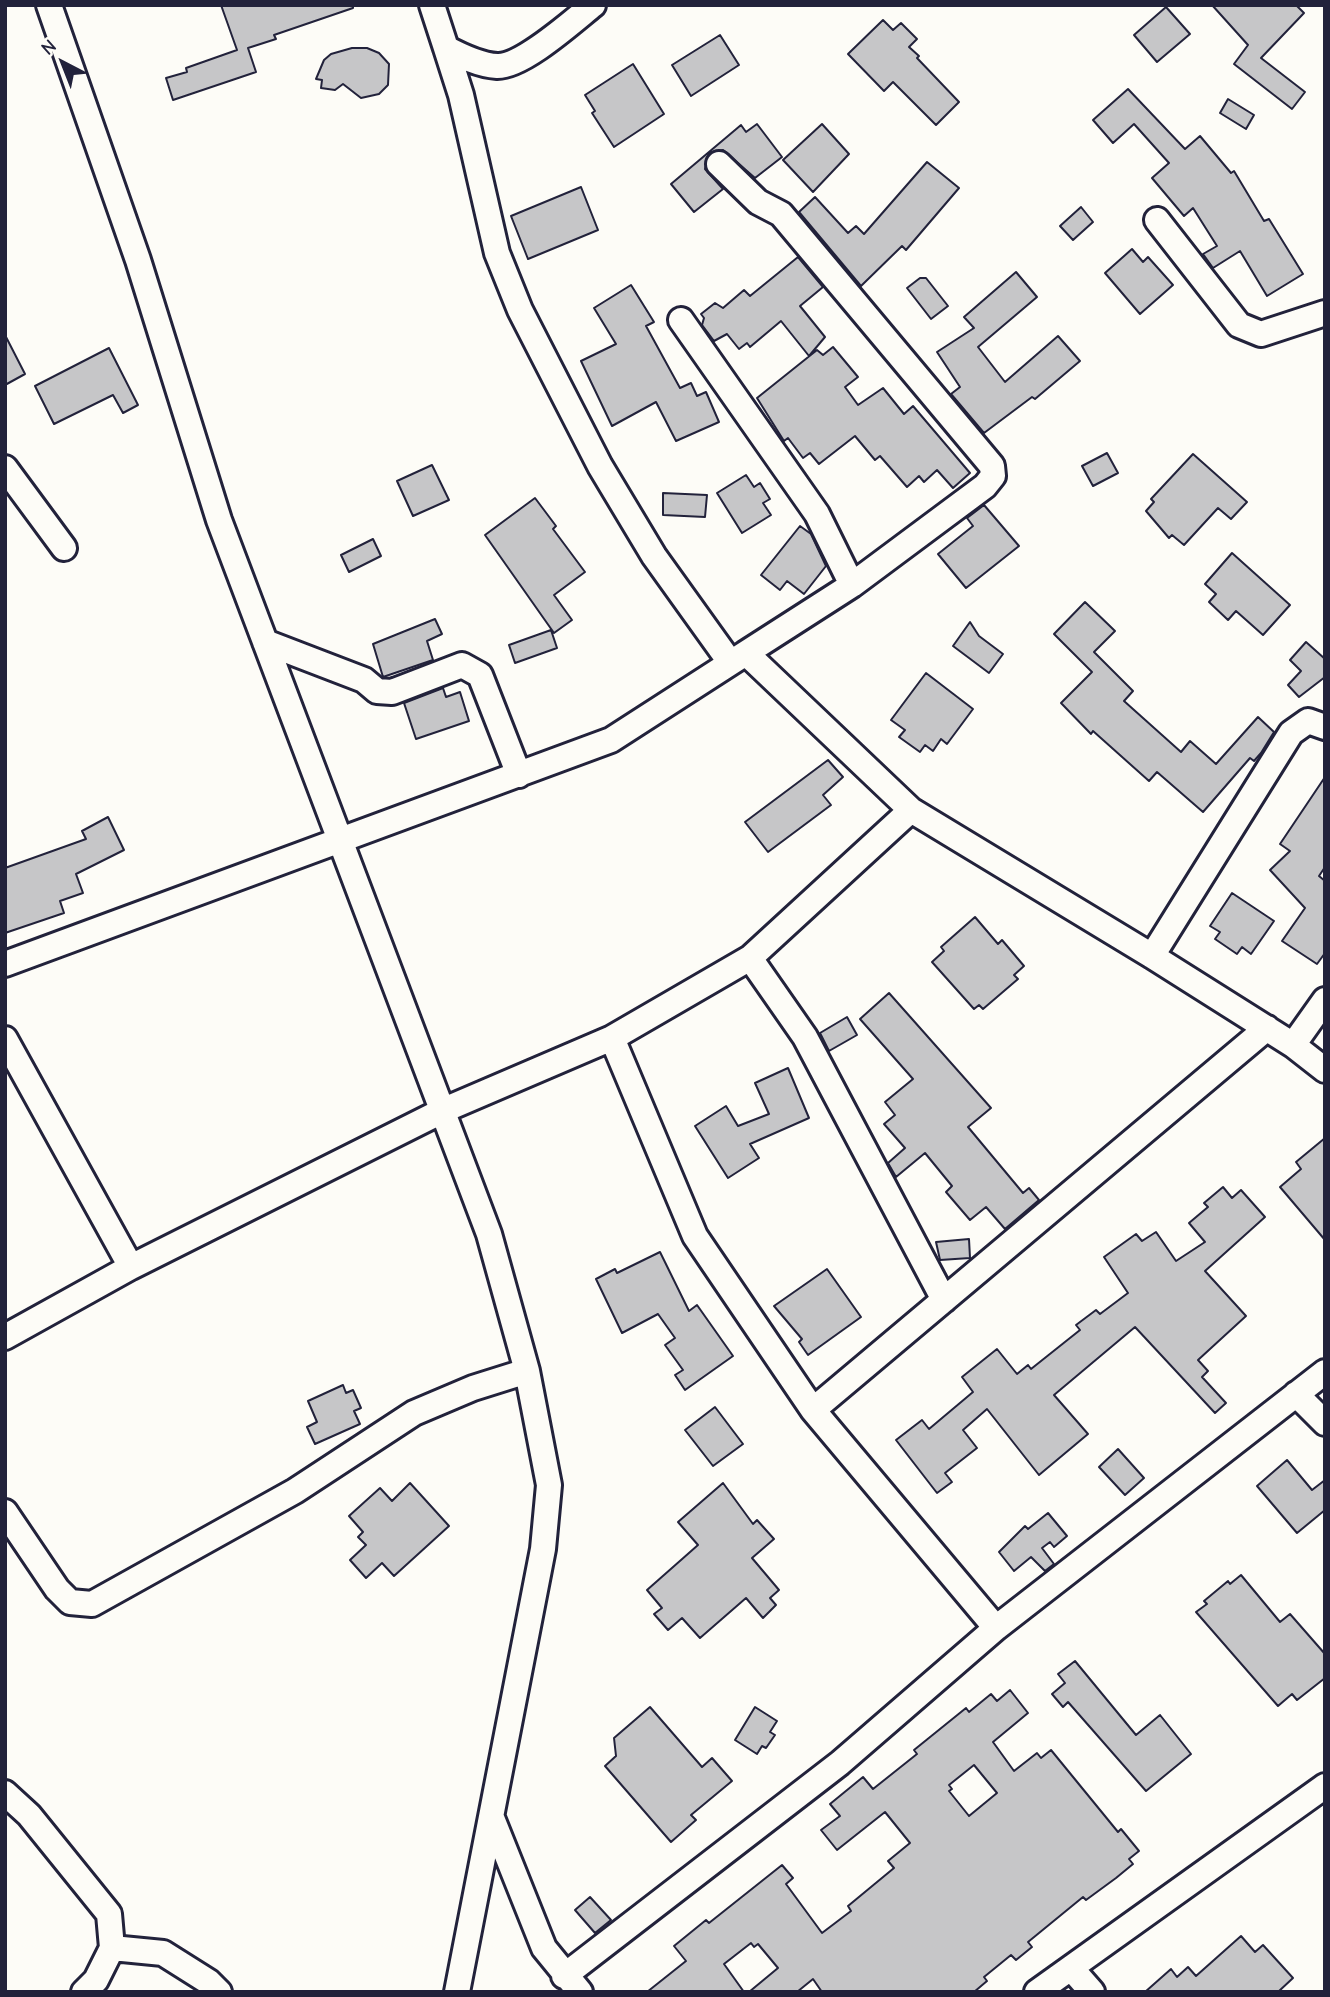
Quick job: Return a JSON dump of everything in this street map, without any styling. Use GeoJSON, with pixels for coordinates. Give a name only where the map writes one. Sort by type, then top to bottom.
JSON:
{"type":"FeatureCollection","features":[{"type":"Feature","properties":{"kind":"street"},"geometry":{"type":"LineString","coordinates":[[49,5],[138,260],[219,520],[489,1234],[527,1371],[549,1485],[543,1549],[457,1992]]}},
{"type":"Feature","properties":{"kind":"street"},"geometry":{"type":"LineString","coordinates":[[432,5],[461,95],[496,253],[520,310],[607,478],[654,556],[738,658],[911,810],[1267,1028],[1325,1070]]}},
{"type":"Feature","properties":{"kind":"street"},"geometry":{"type":"LineString","coordinates":[[446,48],[466,58],[499,66],[524,57],[593,5]]}},
{"type":"Feature","properties":{"kind":"street"},"geometry":{"type":"LineString","coordinates":[[5,964],[611,740],[852,585],[985,486],[993,476],[992,466],[781,214],[758,202],[719,164]]}},
{"type":"Feature","properties":{"kind":"street"},"geometry":{"type":"LineString","coordinates":[[1157,220],[1239,325],[1248,331],[1261,334],[1325,313]]}},
{"type":"Feature","properties":{"kind":"street"},"geometry":{"type":"LineString","coordinates":[[681,320],[817,514],[852,585]]}},
{"type":"Feature","properties":{"kind":"street"},"geometry":{"type":"LineString","coordinates":[[5,468],[64,548]]}},
{"type":"Feature","properties":{"kind":"street"},"geometry":{"type":"LineString","coordinates":[[265,642],[364,680],[377,691],[392,692],[462,665],[471,668],[480,675],[519,775]]}},
{"type":"Feature","properties":{"kind":"street"},"geometry":{"type":"LineString","coordinates":[[1152,956],[1291,733],[1308,721],[1325,727]]}},
{"type":"Feature","properties":{"kind":"street"},"geometry":{"type":"LineString","coordinates":[[5,1337],[131,1267],[444,1110],[612,1038],[750,957],[911,810]]}},
{"type":"Feature","properties":{"kind":"street"},"geometry":{"type":"LineString","coordinates":[[750,957],[805,1037],[944,1300]]}},
{"type":"Feature","properties":{"kind":"street"},"geometry":{"type":"LineString","coordinates":[[1293,1045],[1325,1000]]}},
{"type":"Feature","properties":{"kind":"street"},"geometry":{"type":"LineString","coordinates":[[813,1410],[1267,1028]]}},
{"type":"Feature","properties":{"kind":"street"},"geometry":{"type":"LineString","coordinates":[[612,1038],[695,1236],[813,1410],[996,1628]]}},
{"type":"Feature","properties":{"kind":"street"},"geometry":{"type":"LineString","coordinates":[[5,1039],[131,1267]]}},
{"type":"Feature","properties":{"kind":"street"},"geometry":{"type":"LineString","coordinates":[[5,1512],[57,1589],[70,1602],[92,1604],[295,1491],[414,1413],[473,1388],[527,1371]]}},
{"type":"Feature","properties":{"kind":"street"},"geometry":{"type":"LineString","coordinates":[[492,1818],[544,1948],[572,1984],[840,1763],[996,1628],[1325,1372]]}},
{"type":"Feature","properties":{"kind":"street"},"geometry":{"type":"LineString","coordinates":[[1296,1394],[1325,1423]]}},
{"type":"Feature","properties":{"kind":"street"},"geometry":{"type":"LineString","coordinates":[[1037,1992],[1325,1786]]}},
{"type":"Feature","properties":{"kind":"street"},"geometry":{"type":"LineString","coordinates":[[5,1793],[29,1815],[109,1914],[111,1948],[96,1980],[84,1992]]}},
{"type":"Feature","properties":{"kind":"street"},"geometry":{"type":"LineString","coordinates":[[111,1948],[163,1953],[209,1982],[219,1992]]}},
{"type":"Feature","properties":{"kind":"street"},"geometry":{"type":"LineString","coordinates":[[1071,1968],[1092,1992]]}},
{"type":"Feature","properties":{"kind":"building"},"geometry":{"type":"Polygon","coordinates":[[[221,5],[353,5],[353,8],[274,35],[276,39],[248,48],[256,72],[173,100],[166,78],[187,72],[186,68],[237,50],[221,5]]]}},
{"type":"Feature","properties":{"kind":"building"},"geometry":{"type":"Polygon","coordinates":[[[1212,5],[1296,5],[1304,13],[1261,58],[1305,92],[1292,109],[1234,64],[1248,45],[1212,5]]]}},
{"type":"Feature","properties":{"kind":"building"},"geometry":{"type":"Polygon","coordinates":[[[1166,7],[1190,34],[1157,62],[1134,35],[1166,7]]]}},
{"type":"Feature","properties":{"kind":"building"},"geometry":{"type":"Polygon","coordinates":[[[883,20],[893,30],[901,23],[917,39],[909,47],[959,102],[936,125],[893,82],[884,91],[848,54],[883,20]]]}},
{"type":"Feature","properties":{"kind":"building"},"geometry":{"type":"Polygon","coordinates":[[[720,35],[739,65],[691,96],[672,65],[720,35]]]}},
{"type":"Feature","properties":{"kind":"building"},"geometry":{"type":"Polygon","coordinates":[[[352,48],[367,48],[379,53],[389,64],[388,85],[379,94],[361,98],[343,84],[335,90],[321,88],[322,80],[316,79],[324,60],[331,54],[352,48]]]}},
{"type":"Feature","properties":{"kind":"building"},"geometry":{"type":"Polygon","coordinates":[[[633,64],[664,114],[614,147],[592,113],[595,111],[585,95],[633,64]]]}},
{"type":"Feature","properties":{"kind":"building"},"geometry":{"type":"Polygon","coordinates":[[[1128,89],[1185,149],[1200,136],[1231,173],[1234,171],[1264,221],[1269,219],[1303,274],[1267,296],[1240,251],[1213,268],[1203,254],[1217,246],[1193,208],[1184,216],[1152,178],[1169,163],[1134,124],[1113,143],[1093,120],[1128,89]]]}},
{"type":"Feature","properties":{"kind":"building"},"geometry":{"type":"Polygon","coordinates":[[[1228,99],[1254,115],[1246,129],[1220,113],[1228,99]]]}},
{"type":"Feature","properties":{"kind":"building"},"geometry":{"type":"Polygon","coordinates":[[[757,124],[782,157],[755,178],[723,150],[709,153],[705,169],[723,189],[694,212],[671,184],[741,125],[746,132],[757,124]]]}},
{"type":"Feature","properties":{"kind":"building"},"geometry":{"type":"Polygon","coordinates":[[[822,124],[849,154],[813,192],[783,160],[822,124]]]}},
{"type":"Feature","properties":{"kind":"building"},"geometry":{"type":"Polygon","coordinates":[[[927,162],[959,188],[906,250],[902,246],[861,286],[799,212],[815,197],[848,233],[856,226],[864,234],[927,162]]]}},
{"type":"Feature","properties":{"kind":"building"},"geometry":{"type":"Polygon","coordinates":[[[581,187],[598,230],[528,259],[511,216],[581,187]]]}},
{"type":"Feature","properties":{"kind":"building"},"geometry":{"type":"Polygon","coordinates":[[[1081,207],[1093,222],[1073,240],[1060,226],[1081,207]]]}},
{"type":"Feature","properties":{"kind":"building"},"geometry":{"type":"Polygon","coordinates":[[[1132,249],[1143,262],[1148,257],[1173,285],[1140,314],[1105,273],[1132,249]]]}},
{"type":"Feature","properties":{"kind":"building"},"geometry":{"type":"Polygon","coordinates":[[[798,257],[823,287],[800,306],[825,337],[809,356],[781,321],[750,347],[747,343],[739,349],[727,334],[714,341],[702,325],[704,318],[701,314],[715,303],[723,308],[744,290],[750,296],[798,257]]]}},
{"type":"Feature","properties":{"kind":"building"},"geometry":{"type":"Polygon","coordinates":[[[1016,272],[1037,297],[978,347],[1005,382],[1058,336],[1080,361],[1035,399],[1032,397],[984,433],[951,394],[960,387],[937,352],[974,328],[964,317],[1016,272]]]}},
{"type":"Feature","properties":{"kind":"building"},"geometry":{"type":"Polygon","coordinates":[[[920,278],[926,278],[948,306],[931,319],[907,288],[920,278]]]}},
{"type":"Feature","properties":{"kind":"building"},"geometry":{"type":"Polygon","coordinates":[[[631,285],[654,322],[646,326],[680,388],[691,383],[697,396],[706,392],[719,422],[676,441],[656,402],[612,426],[581,361],[616,344],[594,308],[631,285]]]}},
{"type":"Feature","properties":{"kind":"building"},"geometry":{"type":"Polygon","coordinates":[[[5,335],[25,374],[5,385],[5,335]]]}},
{"type":"Feature","properties":{"kind":"building"},"geometry":{"type":"Polygon","coordinates":[[[833,347],[858,377],[845,387],[858,405],[883,388],[904,414],[913,406],[970,473],[953,488],[937,470],[924,482],[919,476],[907,487],[880,456],[875,460],[855,436],[819,464],[810,453],[803,458],[788,438],[784,441],[757,398],[817,350],[823,355],[833,347]]]}},
{"type":"Feature","properties":{"kind":"building"},"geometry":{"type":"Polygon","coordinates":[[[109,348],[138,405],[123,413],[113,395],[54,424],[35,386],[109,348]]]}},
{"type":"Feature","properties":{"kind":"building"},"geometry":{"type":"Polygon","coordinates":[[[1107,453],[1118,473],[1093,486],[1082,466],[1107,453]]]}},
{"type":"Feature","properties":{"kind":"building"},"geometry":{"type":"Polygon","coordinates":[[[1193,454],[1247,502],[1231,519],[1218,508],[1184,545],[1172,535],[1169,538],[1146,511],[1154,502],[1151,499],[1193,454]]]}},
{"type":"Feature","properties":{"kind":"building"},"geometry":{"type":"Polygon","coordinates":[[[432,465],[449,500],[413,516],[397,481],[432,465]]]}},
{"type":"Feature","properties":{"kind":"building"},"geometry":{"type":"Polygon","coordinates":[[[746,475],[754,487],[760,483],[770,499],[763,503],[771,515],[742,533],[717,493],[746,475]]]}},
{"type":"Feature","properties":{"kind":"building"},"geometry":{"type":"Polygon","coordinates":[[[663,493],[707,495],[705,517],[663,515],[663,493]]]}},
{"type":"Feature","properties":{"kind":"building"},"geometry":{"type":"Polygon","coordinates":[[[535,498],[556,526],[553,529],[585,572],[554,595],[572,620],[554,633],[485,535],[535,498]]]}},
{"type":"Feature","properties":{"kind":"building"},"geometry":{"type":"Polygon","coordinates":[[[984,505],[1019,546],[966,588],[938,554],[973,526],[967,518],[984,505]]]}},
{"type":"Feature","properties":{"kind":"building"},"geometry":{"type":"Polygon","coordinates":[[[800,526],[811,534],[826,566],[804,594],[787,581],[780,590],[761,575],[800,526]]]}},
{"type":"Feature","properties":{"kind":"building"},"geometry":{"type":"Polygon","coordinates":[[[373,539],[381,556],[349,572],[341,555],[373,539]]]}},
{"type":"Feature","properties":{"kind":"building"},"geometry":{"type":"Polygon","coordinates":[[[1232,553],[1290,605],[1263,635],[1236,611],[1228,620],[1209,602],[1216,594],[1205,584],[1232,553]]]}},
{"type":"Feature","properties":{"kind":"building"},"geometry":{"type":"Polygon","coordinates":[[[1085,602],[1115,631],[1094,652],[1133,691],[1124,701],[1181,752],[1190,741],[1216,764],[1258,717],[1274,732],[1254,761],[1250,758],[1203,812],[1157,772],[1149,781],[1093,731],[1091,734],[1061,703],[1092,672],[1054,634],[1085,602]]]}},
{"type":"Feature","properties":{"kind":"building"},"geometry":{"type":"Polygon","coordinates":[[[435,619],[442,634],[427,641],[433,660],[383,677],[373,644],[435,619]]]}},
{"type":"Feature","properties":{"kind":"building"},"geometry":{"type":"Polygon","coordinates":[[[970,622],[979,636],[1003,654],[989,673],[953,646],[970,622]]]}},
{"type":"Feature","properties":{"kind":"building"},"geometry":{"type":"Polygon","coordinates":[[[551,630],[557,648],[515,663],[509,645],[551,630]]]}},
{"type":"Feature","properties":{"kind":"building"},"geometry":{"type":"Polygon","coordinates":[[[1306,642],[1325,659],[1325,677],[1299,697],[1288,685],[1301,671],[1290,660],[1306,642]]]}},
{"type":"Feature","properties":{"kind":"building"},"geometry":{"type":"Polygon","coordinates":[[[926,673],[973,709],[947,744],[941,739],[933,751],[925,745],[920,752],[899,737],[905,730],[891,720],[926,673]]]}},
{"type":"Feature","properties":{"kind":"building"},"geometry":{"type":"Polygon","coordinates":[[[443,688],[446,697],[460,692],[469,721],[416,739],[404,703],[443,688]]]}},
{"type":"Feature","properties":{"kind":"building"},"geometry":{"type":"Polygon","coordinates":[[[828,760],[843,777],[823,795],[831,805],[768,852],[745,822],[828,760]]]}},
{"type":"Feature","properties":{"kind":"building"},"geometry":{"type":"Polygon","coordinates":[[[1325,777],[1325,867],[1319,876],[1325,881],[1325,953],[1317,964],[1282,941],[1305,908],[1270,870],[1290,851],[1280,844],[1325,777]]]}},
{"type":"Feature","properties":{"kind":"building"},"geometry":{"type":"Polygon","coordinates":[[[108,817],[124,850],[76,874],[83,893],[60,901],[64,913],[5,933],[5,868],[86,839],[82,831],[108,817]]]}},
{"type":"Feature","properties":{"kind":"building"},"geometry":{"type":"Polygon","coordinates":[[[1232,893],[1274,921],[1251,954],[1242,947],[1237,954],[1215,939],[1220,932],[1210,926],[1232,893]]]}},
{"type":"Feature","properties":{"kind":"building"},"geometry":{"type":"Polygon","coordinates":[[[975,917],[998,944],[1002,940],[1024,966],[1014,975],[1018,979],[983,1009],[979,1005],[974,1009],[932,962],[944,951],[941,947],[975,917]]]}},
{"type":"Feature","properties":{"kind":"building"},"geometry":{"type":"Polygon","coordinates":[[[889,993],[991,1108],[968,1127],[1023,1193],[1029,1188],[1039,1200],[1005,1229],[986,1207],[970,1220],[946,1192],[952,1186],[925,1153],[896,1177],[888,1163],[905,1148],[884,1124],[895,1115],[885,1102],[913,1079],[860,1019],[889,993]]]}},
{"type":"Feature","properties":{"kind":"building"},"geometry":{"type":"Polygon","coordinates":[[[847,1017],[857,1035],[829,1051],[820,1033],[847,1017]]]}},
{"type":"Feature","properties":{"kind":"building"},"geometry":{"type":"Polygon","coordinates":[[[788,1068],[809,1118],[750,1144],[759,1158],[728,1178],[695,1126],[726,1106],[738,1126],[769,1114],[755,1083],[788,1068]]]}},
{"type":"Feature","properties":{"kind":"building"},"geometry":{"type":"Polygon","coordinates":[[[1325,1138],[1325,1240],[1280,1187],[1301,1169],[1296,1162],[1325,1138]]]}},
{"type":"Feature","properties":{"kind":"building"},"geometry":{"type":"Polygon","coordinates":[[[1223,1187],[1232,1198],[1241,1190],[1265,1217],[1205,1271],[1246,1316],[1198,1360],[1208,1371],[1202,1377],[1226,1403],[1215,1413],[1135,1327],[1054,1395],[1088,1434],[1039,1475],[987,1409],[963,1430],[977,1448],[945,1473],[952,1482],[937,1493],[896,1440],[922,1420],[929,1429],[973,1392],[962,1377],[997,1349],[1017,1374],[1028,1365],[1031,1369],[1080,1330],[1076,1325],[1096,1310],[1100,1314],[1128,1293],[1104,1257],[1136,1234],[1142,1241],[1156,1232],[1176,1261],[1205,1242],[1189,1223],[1208,1207],[1204,1203],[1223,1187]]]}},
{"type":"Feature","properties":{"kind":"building"},"geometry":{"type":"Polygon","coordinates":[[[969,1239],[970,1258],[940,1260],[936,1242],[969,1239]]]}},
{"type":"Feature","properties":{"kind":"building"},"geometry":{"type":"Polygon","coordinates":[[[660,1252],[689,1311],[697,1305],[733,1356],[685,1390],[675,1375],[683,1370],[665,1345],[675,1338],[658,1314],[622,1333],[596,1279],[615,1269],[617,1273],[660,1252]]]}},
{"type":"Feature","properties":{"kind":"building"},"geometry":{"type":"Polygon","coordinates":[[[827,1269],[861,1317],[808,1355],[799,1342],[802,1339],[774,1306],[827,1269]]]}},
{"type":"Feature","properties":{"kind":"building"},"geometry":{"type":"Polygon","coordinates":[[[343,1385],[346,1393],[353,1390],[361,1408],[354,1411],[360,1424],[315,1444],[307,1427],[317,1422],[308,1401],[343,1385]]]}},
{"type":"Feature","properties":{"kind":"building"},"geometry":{"type":"Polygon","coordinates":[[[715,1407],[743,1444],[713,1466],[685,1430],[715,1407]]]}},
{"type":"Feature","properties":{"kind":"building"},"geometry":{"type":"Polygon","coordinates":[[[1118,1449],[1144,1478],[1125,1495],[1099,1467],[1118,1449]]]}},
{"type":"Feature","properties":{"kind":"building"},"geometry":{"type":"Polygon","coordinates":[[[1287,1460],[1312,1490],[1325,1480],[1325,1510],[1297,1533],[1257,1486],[1287,1460]]]}},
{"type":"Feature","properties":{"kind":"building"},"geometry":{"type":"Polygon","coordinates":[[[410,1483],[449,1526],[394,1576],[382,1563],[366,1578],[350,1560],[366,1545],[358,1537],[363,1532],[349,1516],[380,1488],[392,1501],[410,1483]]]}},
{"type":"Feature","properties":{"kind":"building"},"geometry":{"type":"Polygon","coordinates":[[[723,1483],[753,1524],[757,1520],[774,1539],[752,1558],[779,1590],[770,1598],[776,1605],[763,1618],[746,1598],[700,1638],[682,1618],[668,1630],[654,1614],[662,1608],[647,1590],[698,1545],[678,1522],[723,1483]]]}},
{"type":"Feature","properties":{"kind":"building"},"geometry":{"type":"Polygon","coordinates":[[[1048,1513],[1067,1536],[1054,1547],[1050,1542],[1042,1548],[1054,1564],[1045,1571],[1031,1557],[1014,1571],[999,1552],[1025,1526],[1028,1529],[1048,1513]]]}},
{"type":"Feature","properties":{"kind":"building"},"geometry":{"type":"Polygon","coordinates":[[[1241,1575],[1280,1622],[1290,1614],[1325,1654],[1325,1678],[1297,1700],[1292,1694],[1278,1706],[1196,1612],[1207,1604],[1204,1601],[1228,1581],[1230,1584],[1241,1575]]]}},
{"type":"Feature","properties":{"kind":"building"},"geometry":{"type":"Polygon","coordinates":[[[1075,1661],[1136,1735],[1160,1715],[1191,1754],[1146,1791],[1068,1702],[1063,1707],[1052,1694],[1065,1683],[1058,1674],[1075,1661]]]}},
{"type":"Feature","properties":{"kind":"building"},"geometry":{"type":"Polygon","coordinates":[[[1010,1690],[1028,1713],[993,1742],[1014,1771],[1037,1753],[1041,1758],[1051,1750],[1118,1832],[1121,1829],[1139,1851],[1129,1859],[1133,1864],[1086,1900],[1083,1897],[1028,1942],[1032,1947],[1016,1960],[1011,1955],[984,1977],[987,1981],[974,1992],[822,1992],[813,1979],[797,1992],[749,1992],[778,1968],[758,1944],[754,1947],[751,1943],[724,1964],[744,1992],[647,1992],[686,1961],[674,1946],[706,1920],[709,1923],[782,1865],[793,1878],[786,1884],[822,1933],[851,1911],[848,1906],[894,1868],[888,1861],[910,1843],[885,1812],[837,1850],[821,1830],[840,1816],[830,1804],[863,1777],[873,1789],[917,1754],[914,1750],[966,1708],[969,1712],[991,1694],[997,1701],[1010,1690]],[[974,1765],[949,1785],[952,1789],[949,1791],[969,1816],[997,1793],[974,1765]]]}},
{"type":"Feature","properties":{"kind":"building"},"geometry":{"type":"Polygon","coordinates":[[[650,1707],[702,1767],[712,1758],[732,1781],[691,1815],[696,1820],[671,1842],[605,1766],[616,1756],[614,1738],[650,1707]]]}},
{"type":"Feature","properties":{"kind":"building"},"geometry":{"type":"Polygon","coordinates":[[[755,1707],[777,1721],[770,1732],[775,1735],[766,1748],[762,1746],[757,1754],[735,1740],[755,1707]]]}},
{"type":"Feature","properties":{"kind":"building"},"geometry":{"type":"Polygon","coordinates":[[[590,1897],[611,1920],[595,1933],[575,1910],[590,1897]]]}},
{"type":"Feature","properties":{"kind":"building"},"geometry":{"type":"Polygon","coordinates":[[[1241,1936],[1255,1952],[1263,1945],[1293,1978],[1278,1992],[1145,1992],[1171,1969],[1177,1977],[1188,1967],[1196,1976],[1241,1936]]]}}]}
